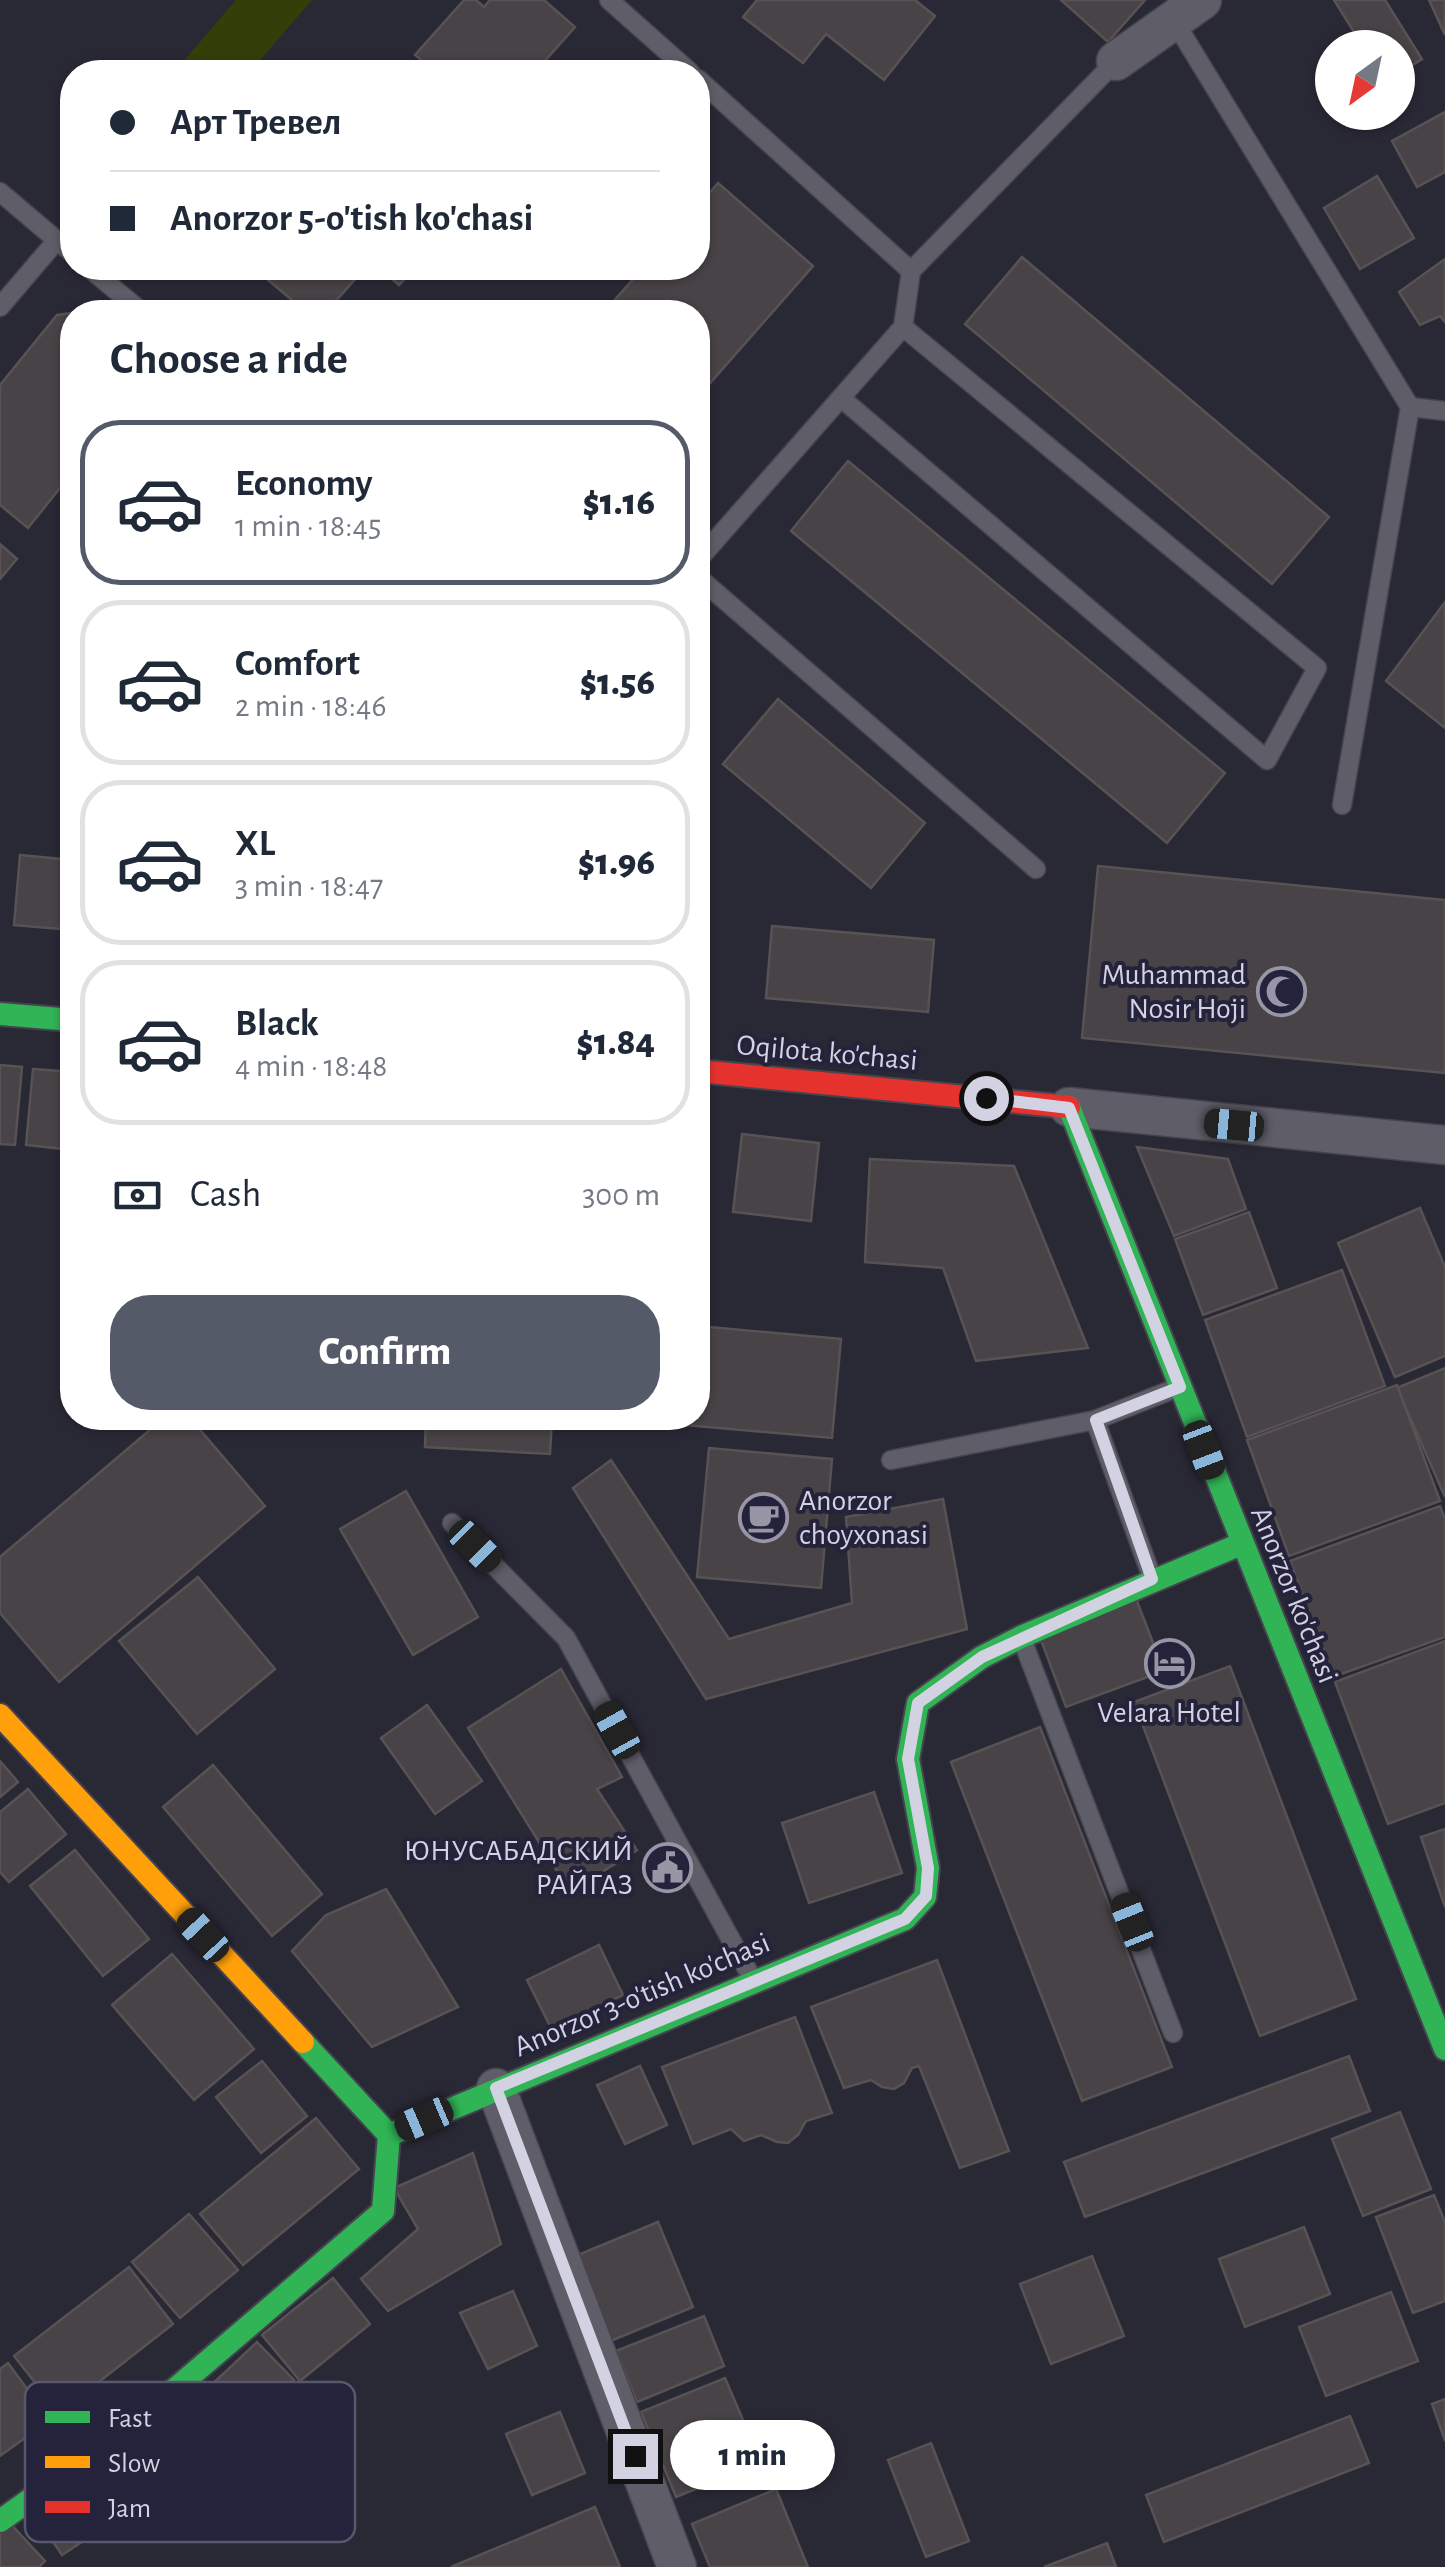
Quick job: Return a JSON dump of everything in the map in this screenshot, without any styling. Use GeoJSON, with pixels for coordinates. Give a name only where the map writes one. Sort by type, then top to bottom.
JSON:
{"type":"FeatureCollection","features":[{"type":"Feature","properties":{"kind":"street"},"geometry":{"type":"LineString","coordinates":[[1116,61],[1188,9]]}},
{"type":"Feature","properties":{"kind":"street"},"geometry":{"type":"LineString","coordinates":[[0,1014],[60,1019]]}},
{"type":"Feature","properties":{"kind":"street","name":"Oqilota ko'chasi"},"geometry":{"type":"LineString","coordinates":[[710,1072],[1069,1108]]}},
{"type":"Feature","properties":{"kind":"street"},"geometry":{"type":"LineString","coordinates":[[1069,1108],[1445,1144]]}},
{"type":"Feature","properties":{"kind":"street","name":"Anorzor ko'chasi"},"geometry":{"type":"LineString","coordinates":[[1069,1108],[1241,1544],[1441,2025]]}},
{"type":"Feature","properties":{"kind":"street","name":"Anorzor 3-o'tish ko'chasi"},"geometry":{"type":"LineString","coordinates":[[388,2135],[905,1919],[926,1896],[928,1868],[908,1759],[918,1703],[982,1657],[1021,1637],[1241,1544]]}},
{"type":"Feature","properties":{"kind":"street"},"geometry":{"type":"LineString","coordinates":[[0,1715],[388,2135],[384,2211],[183,2382]]}},
{"type":"Feature","properties":{"kind":"street"},"geometry":{"type":"LineString","coordinates":[[496,2088],[677,2567]]}},
{"type":"Feature","properties":{"kind":"street"},"geometry":{"type":"LineString","coordinates":[[0,2521],[25,2503]]}},
{"type":"Feature","properties":{"kind":"lane"},"geometry":{"type":"LineString","coordinates":[[610,0],[677,60]]}},
{"type":"Feature","properties":{"kind":"lane"},"geometry":{"type":"LineString","coordinates":[[1188,9],[1410,407],[1342,805]]}},
{"type":"Feature","properties":{"kind":"lane"},"geometry":{"type":"LineString","coordinates":[[710,546],[903,327],[911,271],[1116,61]]}},
{"type":"Feature","properties":{"kind":"lane"},"geometry":{"type":"LineString","coordinates":[[710,90],[911,271]]}},
{"type":"Feature","properties":{"kind":"lane"},"geometry":{"type":"LineString","coordinates":[[0,192],[60,243]]}},
{"type":"Feature","properties":{"kind":"lane"},"geometry":{"type":"LineString","coordinates":[[0,307],[57,240]]}},
{"type":"Feature","properties":{"kind":"lane"},"geometry":{"type":"LineString","coordinates":[[103,280],[128,300]]}},
{"type":"Feature","properties":{"kind":"lane"},"geometry":{"type":"LineString","coordinates":[[840,398],[1267,760],[1317,668],[903,327]]}},
{"type":"Feature","properties":{"kind":"lane"},"geometry":{"type":"LineString","coordinates":[[1410,407],[1445,411]]}},
{"type":"Feature","properties":{"kind":"lane"},"geometry":{"type":"LineString","coordinates":[[710,586],[1036,869]]}},
{"type":"Feature","properties":{"kind":"lane"},"geometry":{"type":"LineString","coordinates":[[891,1460],[1096,1420],[1180,1387]]}},
{"type":"Feature","properties":{"kind":"lane"},"geometry":{"type":"LineString","coordinates":[[1096,1420],[1152,1579]]}},
{"type":"Feature","properties":{"kind":"lane"},"geometry":{"type":"LineString","coordinates":[[452,1524],[566,1638],[754,1980]]}},
{"type":"Feature","properties":{"kind":"lane"},"geometry":{"type":"LineString","coordinates":[[1021,1637],[1173,2033]]}},
{"type":"Feature","properties":{"kind":"green space"},"geometry":{"type":"Polygon","coordinates":[[[236,0],[312,0],[260,60],[184,60],[236,0]]]}},
{"type":"Feature","properties":{"kind":"building"},"geometry":{"type":"Polygon","coordinates":[[[464,0],[476,0],[484,7],[490,0],[544,0],[575,27],[546,60],[421,60],[415,55],[464,0]]]}},
{"type":"Feature","properties":{"kind":"building"},"geometry":{"type":"Polygon","coordinates":[[[757,0],[915,0],[935,16],[884,80],[826,34],[803,63],[743,17],[757,0]]]}},
{"type":"Feature","properties":{"kind":"building"},"geometry":{"type":"Polygon","coordinates":[[[1061,0],[1145,0],[1108,42],[1061,0]]]}},
{"type":"Feature","properties":{"kind":"building"},"geometry":{"type":"Polygon","coordinates":[[[1334,0],[1385,0],[1404,30],[1353,30],[1334,0]]]}},
{"type":"Feature","properties":{"kind":"building"},"geometry":{"type":"Polygon","coordinates":[[[1429,0],[1445,0],[1445,35],[1429,0]]]}},
{"type":"Feature","properties":{"kind":"building"},"geometry":{"type":"Polygon","coordinates":[[[1445,112],[1445,172],[1417,187],[1392,141],[1445,112]]]}},
{"type":"Feature","properties":{"kind":"building"},"geometry":{"type":"Polygon","coordinates":[[[1377,176],[1414,238],[1360,269],[1324,208],[1377,176]]]}},
{"type":"Feature","properties":{"kind":"building"},"geometry":{"type":"Polygon","coordinates":[[[718,183],[813,266],[710,383],[710,300],[615,300],[632,280],[710,280],[710,192],[718,183]]]}},
{"type":"Feature","properties":{"kind":"building"},"geometry":{"type":"Polygon","coordinates":[[[1022,257],[1329,517],[1272,584],[965,324],[1022,257]]]}},
{"type":"Feature","properties":{"kind":"building"},"geometry":{"type":"Polygon","coordinates":[[[1445,259],[1445,322],[1440,316],[1420,325],[1399,292],[1445,259]]]}},
{"type":"Feature","properties":{"kind":"building"},"geometry":{"type":"Polygon","coordinates":[[[268,280],[354,280],[337,300],[292,300],[268,280]]]}},
{"type":"Feature","properties":{"kind":"building"},"geometry":{"type":"Polygon","coordinates":[[[60,315],[60,488],[28,528],[0,505],[0,385],[60,315]]]}},
{"type":"Feature","properties":{"kind":"building"},"geometry":{"type":"Polygon","coordinates":[[[848,461],[1225,773],[1167,843],[791,531],[848,461]]]}},
{"type":"Feature","properties":{"kind":"building"},"geometry":{"type":"Polygon","coordinates":[[[0,544],[17,559],[0,579],[0,544]]]}},
{"type":"Feature","properties":{"kind":"building"},"geometry":{"type":"Polygon","coordinates":[[[1445,602],[1445,728],[1386,681],[1445,602]]]}},
{"type":"Feature","properties":{"kind":"building"},"geometry":{"type":"Polygon","coordinates":[[[778,699],[925,823],[871,888],[723,764],[778,699]]]}},
{"type":"Feature","properties":{"kind":"building"},"geometry":{"type":"Polygon","coordinates":[[[20,855],[60,859],[60,929],[14,925],[20,855]]]}},
{"type":"Feature","properties":{"kind":"building"},"geometry":{"type":"Polygon","coordinates":[[[1098,866],[1445,900],[1445,1073],[1082,1038],[1098,866]]]}},
{"type":"Feature","properties":{"kind":"building"},"geometry":{"type":"Polygon","coordinates":[[[772,926],[934,940],[928,1012],[766,998],[772,926]]]}},
{"type":"Feature","properties":{"kind":"building"},"geometry":{"type":"Polygon","coordinates":[[[0,1065],[22,1067],[15,1145],[0,1144],[0,1065]]]}},
{"type":"Feature","properties":{"kind":"building"},"geometry":{"type":"Polygon","coordinates":[[[33,1069],[60,1071],[60,1149],[26,1145],[33,1069]]]}},
{"type":"Feature","properties":{"kind":"building"},"geometry":{"type":"Polygon","coordinates":[[[742,1134],[819,1143],[811,1221],[733,1212],[742,1134]]]}},
{"type":"Feature","properties":{"kind":"building"},"geometry":{"type":"Polygon","coordinates":[[[1137,1147],[1228,1159],[1246,1209],[1174,1236],[1137,1147]]]}},
{"type":"Feature","properties":{"kind":"building"},"geometry":{"type":"Polygon","coordinates":[[[870,1159],[1014,1166],[1088,1348],[976,1361],[943,1268],[865,1262],[870,1159]]]}},
{"type":"Feature","properties":{"kind":"building"},"geometry":{"type":"Polygon","coordinates":[[[1420,1208],[1445,1267],[1445,1356],[1395,1377],[1338,1243],[1420,1208]]]}},
{"type":"Feature","properties":{"kind":"building"},"geometry":{"type":"Polygon","coordinates":[[[1249,1212],[1277,1288],[1203,1315],[1175,1239],[1249,1212]]]}},
{"type":"Feature","properties":{"kind":"building"},"geometry":{"type":"Polygon","coordinates":[[[1342,1270],[1385,1386],[1247,1437],[1205,1320],[1342,1270]]]}},
{"type":"Feature","properties":{"kind":"building"},"geometry":{"type":"Polygon","coordinates":[[[710,1327],[841,1339],[832,1438],[710,1427],[710,1327]]]}},
{"type":"Feature","properties":{"kind":"building"},"geometry":{"type":"Polygon","coordinates":[[[1445,1368],[1445,1497],[1397,1388],[1445,1368]]]}},
{"type":"Feature","properties":{"kind":"building"},"geometry":{"type":"Polygon","coordinates":[[[1397,1385],[1440,1501],[1289,1556],[1247,1440],[1397,1385]]]}},
{"type":"Feature","properties":{"kind":"building"},"geometry":{"type":"Polygon","coordinates":[[[150,1430],[200,1430],[265,1506],[59,1682],[0,1613],[0,1557],[150,1430]]]}},
{"type":"Feature","properties":{"kind":"building"},"geometry":{"type":"Polygon","coordinates":[[[426,1430],[551,1430],[550,1454],[425,1447],[426,1430]]]}},
{"type":"Feature","properties":{"kind":"building","name":"Anorzor choyxonasi"},"geometry":{"type":"Polygon","coordinates":[[[709,1448],[832,1459],[821,1588],[697,1577],[709,1448]]]}},
{"type":"Feature","properties":{"kind":"building"},"geometry":{"type":"Polygon","coordinates":[[[611,1460],[729,1639],[852,1603],[846,1517],[943,1499],[967,1629],[706,1699],[573,1488],[611,1460]]]}},
{"type":"Feature","properties":{"kind":"building"},"geometry":{"type":"Polygon","coordinates":[[[406,1491],[478,1617],[413,1655],[340,1529],[406,1491]]]}},
{"type":"Feature","properties":{"kind":"building"},"geometry":{"type":"Polygon","coordinates":[[[1440,1506],[1445,1519],[1445,1637],[1333,1677],[1290,1561],[1440,1506]]]}},
{"type":"Feature","properties":{"kind":"building"},"geometry":{"type":"Polygon","coordinates":[[[198,1577],[275,1669],[197,1734],[119,1641],[198,1577]]]}},
{"type":"Feature","properties":{"kind":"building"},"geometry":{"type":"Polygon","coordinates":[[[1135,1596],[1164,1671],[1066,1707],[1038,1632],[1135,1596]]]}},
{"type":"Feature","properties":{"kind":"building"},"geometry":{"type":"Polygon","coordinates":[[[1445,1641],[1445,1803],[1388,1824],[1335,1682],[1445,1641]]]}},
{"type":"Feature","properties":{"kind":"building"},"geometry":{"type":"Polygon","coordinates":[[[1230,1666],[1356,1999],[1260,2036],[1134,1702],[1230,1666]]]}},
{"type":"Feature","properties":{"kind":"building"},"geometry":{"type":"Polygon","coordinates":[[[561,1669],[622,1777],[597,1789],[637,1850],[570,1892],[468,1728],[561,1669]]]}},
{"type":"Feature","properties":{"kind":"building"},"geometry":{"type":"Polygon","coordinates":[[[427,1705],[482,1781],[435,1814],[381,1738],[427,1705]]]}},
{"type":"Feature","properties":{"kind":"building"},"geometry":{"type":"Polygon","coordinates":[[[1040,1727],[1172,2067],[1082,2101],[951,1762],[1040,1727]]]}},
{"type":"Feature","properties":{"kind":"building"},"geometry":{"type":"Polygon","coordinates":[[[0,1761],[18,1782],[0,1797],[0,1761]]]}},
{"type":"Feature","properties":{"kind":"building"},"geometry":{"type":"Polygon","coordinates":[[[213,1765],[322,1894],[272,1936],[163,1807],[213,1765]]]}},
{"type":"Feature","properties":{"kind":"building"},"geometry":{"type":"Polygon","coordinates":[[[28,1789],[66,1834],[9,1882],[0,1872],[0,1812],[28,1789]]]}},
{"type":"Feature","properties":{"kind":"building"},"geometry":{"type":"Polygon","coordinates":[[[874,1792],[902,1873],[809,1903],[782,1823],[874,1792]]]}},
{"type":"Feature","properties":{"kind":"building"},"geometry":{"type":"Polygon","coordinates":[[[1445,1829],[1445,1907],[1421,1837],[1445,1829]]]}},
{"type":"Feature","properties":{"kind":"building"},"geometry":{"type":"Polygon","coordinates":[[[75,1850],[149,1939],[103,1976],[30,1886],[75,1850]]]}},
{"type":"Feature","properties":{"kind":"building"},"geometry":{"type":"Polygon","coordinates":[[[386,1889],[458,2007],[372,2047],[292,1951],[326,1915],[386,1889]]]}},
{"type":"Feature","properties":{"kind":"building"},"geometry":{"type":"Polygon","coordinates":[[[599,1945],[623,1995],[552,2030],[527,1980],[599,1945]]]}},
{"type":"Feature","properties":{"kind":"building"},"geometry":{"type":"Polygon","coordinates":[[[172,1954],[254,2049],[194,2100],[112,2005],[172,1954]]]}},
{"type":"Feature","properties":{"kind":"building"},"geometry":{"type":"Polygon","coordinates":[[[937,1960],[1009,2151],[960,2168],[919,2066],[912,2068],[904,2083],[894,2089],[871,2080],[844,2088],[811,2007],[937,1960]]]}},
{"type":"Feature","properties":{"kind":"building"},"geometry":{"type":"Polygon","coordinates":[[[795,2017],[832,2113],[806,2121],[788,2143],[761,2135],[744,2141],[731,2129],[693,2144],[662,2067],[795,2017]]]}},
{"type":"Feature","properties":{"kind":"building"},"geometry":{"type":"Polygon","coordinates":[[[1349,2056],[1370,2111],[1085,2217],[1064,2162],[1349,2056]]]}},
{"type":"Feature","properties":{"kind":"building"},"geometry":{"type":"Polygon","coordinates":[[[262,2061],[307,2116],[261,2153],[216,2097],[262,2061]]]}},
{"type":"Feature","properties":{"kind":"building"},"geometry":{"type":"Polygon","coordinates":[[[640,2066],[667,2125],[625,2144],[597,2085],[640,2066]]]}},
{"type":"Feature","properties":{"kind":"building"},"geometry":{"type":"Polygon","coordinates":[[[1400,2112],[1431,2189],[1363,2216],[1332,2139],[1400,2112]]]}},
{"type":"Feature","properties":{"kind":"building"},"geometry":{"type":"Polygon","coordinates":[[[316,2118],[359,2169],[243,2265],[200,2214],[316,2118]]]}},
{"type":"Feature","properties":{"kind":"building"},"geometry":{"type":"Polygon","coordinates":[[[473,2153],[501,2244],[388,2311],[361,2279],[418,2229],[394,2188],[473,2153]]]}},
{"type":"Feature","properties":{"kind":"building"},"geometry":{"type":"Polygon","coordinates":[[[1434,2195],[1445,2222],[1445,2301],[1413,2313],[1376,2217],[1434,2195]]]}},
{"type":"Feature","properties":{"kind":"building"},"geometry":{"type":"Polygon","coordinates":[[[189,2214],[238,2270],[180,2318],[132,2262],[189,2214]]]}},
{"type":"Feature","properties":{"kind":"building"},"geometry":{"type":"Polygon","coordinates":[[[658,2222],[693,2307],[608,2342],[573,2257],[658,2222]]]}},
{"type":"Feature","properties":{"kind":"building"},"geometry":{"type":"Polygon","coordinates":[[[1304,2227],[1330,2294],[1245,2327],[1219,2259],[1304,2227]]]}},
{"type":"Feature","properties":{"kind":"building"},"geometry":{"type":"Polygon","coordinates":[[[1092,2256],[1124,2336],[1051,2364],[1020,2284],[1092,2256]]]}},
{"type":"Feature","properties":{"kind":"building"},"geometry":{"type":"Polygon","coordinates":[[[129,2267],[173,2324],[99,2382],[35,2382],[14,2356],[129,2267]]]}},
{"type":"Feature","properties":{"kind":"building"},"geometry":{"type":"Polygon","coordinates":[[[333,2278],[370,2324],[300,2381],[262,2335],[333,2278]]]}},
{"type":"Feature","properties":{"kind":"building"},"geometry":{"type":"Polygon","coordinates":[[[513,2291],[537,2346],[488,2369],[460,2313],[513,2291]]]}},
{"type":"Feature","properties":{"kind":"building"},"geometry":{"type":"Polygon","coordinates":[[[1391,2292],[1418,2361],[1326,2396],[1299,2327],[1391,2292]]]}},
{"type":"Feature","properties":{"kind":"building"},"geometry":{"type":"Polygon","coordinates":[[[704,2316],[724,2366],[637,2402],[616,2351],[704,2316]]]}},
{"type":"Feature","properties":{"kind":"building"},"geometry":{"type":"Polygon","coordinates":[[[257,2342],[294,2380],[292,2382],[214,2382],[257,2342]]]}},
{"type":"Feature","properties":{"kind":"building"},"geometry":{"type":"Polygon","coordinates":[[[8,2363],[25,2386],[25,2438],[0,2456],[0,2369],[8,2363]]]}},
{"type":"Feature","properties":{"kind":"building"},"geometry":{"type":"Polygon","coordinates":[[[725,2378],[761,2462],[676,2497],[641,2412],[725,2378]]]}},
{"type":"Feature","properties":{"kind":"building"},"geometry":{"type":"Polygon","coordinates":[[[1445,2399],[1445,2441],[1432,2404],[1445,2399]]]}},
{"type":"Feature","properties":{"kind":"building"},"geometry":{"type":"Polygon","coordinates":[[[560,2412],[585,2473],[532,2495],[506,2434],[560,2412]]]}},
{"type":"Feature","properties":{"kind":"building"},"geometry":{"type":"Polygon","coordinates":[[[1350,2416],[1369,2463],[1164,2542],[1146,2495],[1350,2416]]]}},
{"type":"Feature","properties":{"kind":"building"},"geometry":{"type":"Polygon","coordinates":[[[931,2443],[969,2541],[926,2557],[888,2460],[931,2443]]]}},
{"type":"Feature","properties":{"kind":"building"},"geometry":{"type":"Polygon","coordinates":[[[776,2489],[808,2567],[710,2567],[692,2524],[776,2489]]]}},
{"type":"Feature","properties":{"kind":"building"},"geometry":{"type":"Polygon","coordinates":[[[595,2507],[620,2567],[451,2567],[595,2507]]]}},
{"type":"Feature","properties":{"kind":"building"},"geometry":{"type":"Polygon","coordinates":[[[8,2521],[45,2561],[39,2567],[0,2567],[0,2529],[8,2521]]]}},
{"type":"Feature","properties":{"kind":"building"},"geometry":{"type":"Polygon","coordinates":[[[53,2542],[82,2542],[62,2555],[53,2542]]]}},
{"type":"Feature","properties":{"kind":"building"},"geometry":{"type":"Polygon","coordinates":[[[1107,2543],[1116,2567],[1044,2567],[1107,2543]]]}},
{"type":"Feature","properties":{"kind":"traffic: fast"},"geometry":{"type":"LineString","coordinates":[[0,1014],[60,1019]]}},
{"type":"Feature","properties":{"kind":"traffic: fast"},"geometry":{"type":"LineString","coordinates":[[1069,1107],[1445,2049]]}},
{"type":"Feature","properties":{"kind":"traffic: fast"},"geometry":{"type":"LineString","coordinates":[[303,2042],[389,2135],[905,1919],[925,1897],[928,1868],[908,1759],[918,1703],[982,1657],[1021,1637],[1241,1544]]}},
{"type":"Feature","properties":{"kind":"traffic: fast"},"geometry":{"type":"LineString","coordinates":[[183,2382],[383,2211],[389,2135]]}},
{"type":"Feature","properties":{"kind":"traffic: fast"},"geometry":{"type":"LineString","coordinates":[[0,2521],[25,2503]]}},
{"type":"Feature","properties":{"kind":"traffic: slow"},"geometry":{"type":"LineString","coordinates":[[0,1715],[303,2042]]}},
{"type":"Feature","properties":{"kind":"traffic: jam"},"geometry":{"type":"LineString","coordinates":[[710,1072],[1069,1107]]}},
{"type":"Feature","properties":{"kind":"place","name":"Muhammad Nosir Hoji"},"geometry":{"type":"Point","coordinates":[1281,992]}},
{"type":"Feature","properties":{"kind":"place","name":"Anorzor choyxonasi"},"geometry":{"type":"Point","coordinates":[764,1518]}},
{"type":"Feature","properties":{"kind":"place","name":"Velara Hotel"},"geometry":{"type":"Point","coordinates":[1169,1664]}},
{"type":"Feature","properties":{"kind":"place","name":"ЮНУСАБАДСКИЙ РАЙГАЗ"},"geometry":{"type":"Point","coordinates":[668,1868]}},
{"type":"Feature","properties":{"kind":"route"},"geometry":{"type":"LineString","coordinates":[[635,2456],[496,2088],[905,1919],[926,1896],[928,1868],[908,1759],[918,1703],[982,1657],[1152,1579],[1096,1420],[1180,1387],[1069,1108],[986,1098]]}}]}
